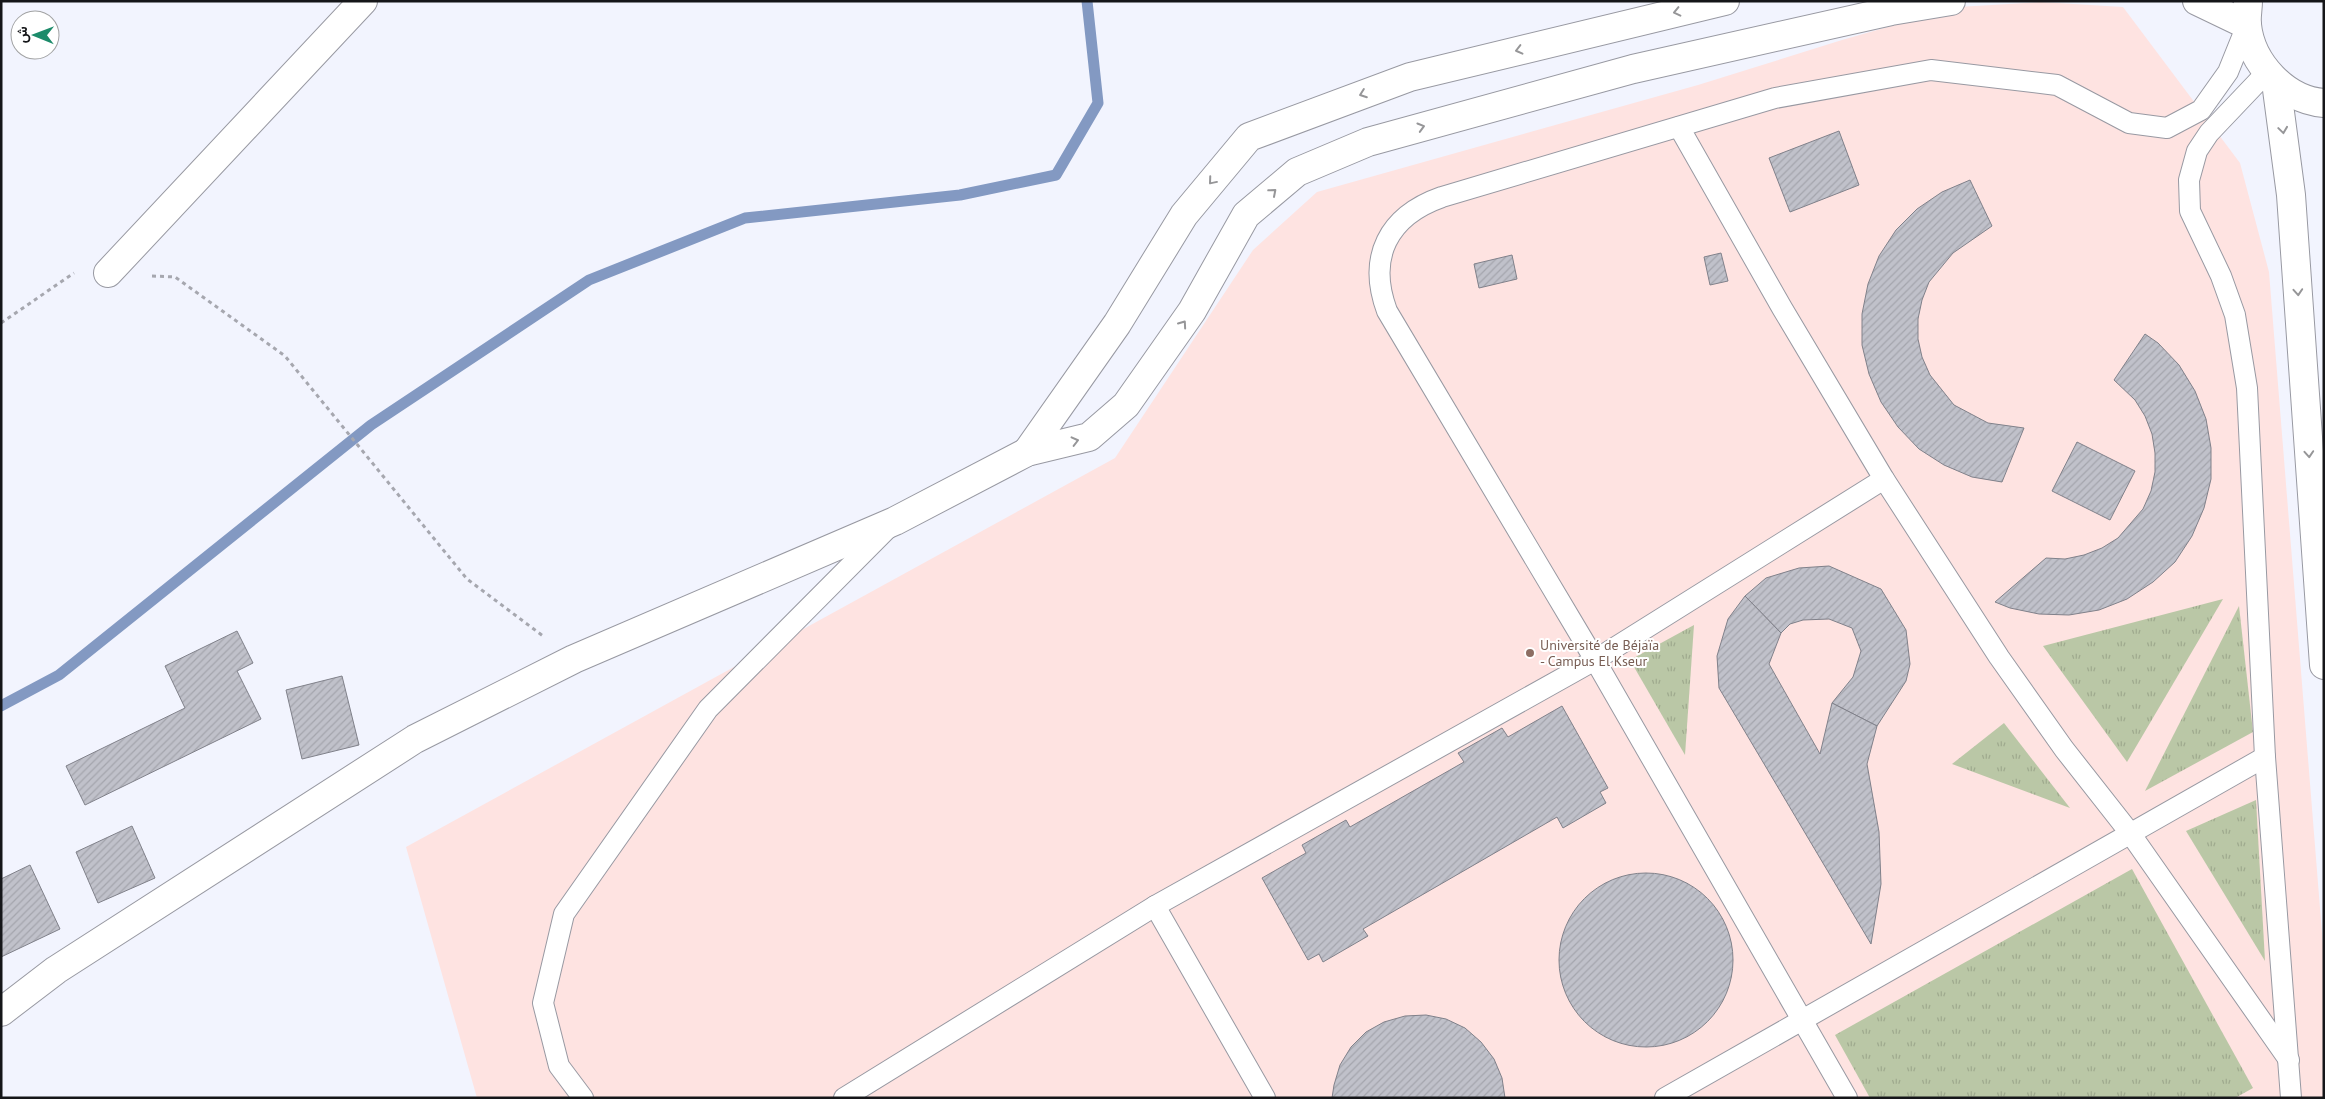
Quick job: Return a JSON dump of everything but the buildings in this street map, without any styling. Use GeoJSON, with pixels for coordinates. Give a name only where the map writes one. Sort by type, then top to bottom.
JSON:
{"type":"FeatureCollection","features":[{"type":"Feature","properties":{"kind":"street"},"geometry":{"type":"LineString","coordinates":[[108,273],[363,1]]}},
{"type":"Feature","properties":{"kind":"street"},"geometry":{"type":"LineString","coordinates":[[1027,452],[1117,324],[1184,214],[1249,136],[1410,77],[1725,1]]}},
{"type":"Feature","properties":{"kind":"street"},"geometry":{"type":"LineString","coordinates":[[1,1012],[56,970],[416,739],[574,659],[895,521],[1027,452],[1089,437],[1126,406],[1192,311],[1246,215],[1297,172],[1368,142],[1632,68],[1891,11],[1951,1]]}},
{"type":"Feature","properties":{"kind":"street"},"geometry":{"type":"LineString","coordinates":[[2197,1],[2247,13],[2254,50],[2272,77],[2295,95],[2324,103]]}},
{"type":"Feature","properties":{"kind":"street"},"geometry":{"type":"LineString","coordinates":[[2272,77],[2291,195],[2324,665]]}},
{"type":"Feature","properties":{"kind":"lane"},"geometry":{"type":"LineString","coordinates":[[1847,1098],[1596,660],[1387,311],[1380,292],[1379,271],[1382,251],[1391,232],[1405,216],[1422,204],[1775,98],[1931,70],[2057,86],[2129,123],[2167,128],[2201,110],[2228,72],[2247,13]]}},
{"type":"Feature","properties":{"kind":"lane"},"geometry":{"type":"LineString","coordinates":[[2272,77],[2209,133],[2197,151],[2189,180],[2190,211],[2221,276],[2235,315],[2247,388],[2265,757],[2288,1060],[2288,1096]]}},
{"type":"Feature","properties":{"kind":"lane"},"geometry":{"type":"LineString","coordinates":[[1679,128],[1884,479],[1999,657],[2064,749],[2130,833],[2288,1060]]}},
{"type":"Feature","properties":{"kind":"lane"},"geometry":{"type":"LineString","coordinates":[[844,1098],[1155,906],[1499,712],[1596,660],[1884,479]]}},
{"type":"Feature","properties":{"kind":"lane"},"geometry":{"type":"LineString","coordinates":[[583,1098],[558,1066],[543,1003],[564,914],[708,709],[895,521]]}},
{"type":"Feature","properties":{"kind":"lane"},"geometry":{"type":"LineString","coordinates":[[1665,1098],[2265,757]]}},
{"type":"Feature","properties":{"kind":"lane"},"geometry":{"type":"LineString","coordinates":[[1155,906],[1265,1098]]}},
{"type":"Feature","properties":{"kind":"path"},"geometry":{"type":"LineString","coordinates":[[1,323],[77,271],[175,277],[285,356],[467,579],[574,659]]}},
{"type":"Feature","properties":{"kind":"shaded area","name":"Université de Béjaïa - Campus El Kseur"},"geometry":{"type":"Polygon","coordinates":[[[2041,2],[2123,7],[2240,163],[2269,272],[2324,958],[2324,1098],[477,1098],[406,847],[1115,458],[1253,250],[1317,192],[1698,85],[1842,40],[1958,7],[2041,2]]]}},
{"type":"Feature","properties":{"kind":"green space"},"geometry":{"type":"Polygon","coordinates":[[[2223,599],[2127,762],[2043,646],[2223,599]]]}},
{"type":"Feature","properties":{"kind":"green space"},"geometry":{"type":"Polygon","coordinates":[[[2239,606],[2253,732],[2145,791],[2239,606]]]}},
{"type":"Feature","properties":{"kind":"green space"},"geometry":{"type":"Polygon","coordinates":[[[1694,625],[1685,755],[1630,660],[1694,625]]]}},
{"type":"Feature","properties":{"kind":"green space"},"geometry":{"type":"Polygon","coordinates":[[[2004,723],[2070,808],[1952,764],[2004,723]]]}},
{"type":"Feature","properties":{"kind":"green space"},"geometry":{"type":"Polygon","coordinates":[[[2256,800],[2265,961],[2186,831],[2256,800]]]}},
{"type":"Feature","properties":{"kind":"green space"},"geometry":{"type":"Polygon","coordinates":[[[2132,869],[2253,1088],[2235,1098],[1870,1098],[1835,1035],[2132,869]]]}},
{"type":"Feature","properties":{"kind":"waterway"},"geometry":{"type":"LineString","coordinates":[[1,706],[59,675],[371,425],[589,280],[745,218],[960,195],[1056,175],[1098,103],[1087,1]]}},
{"type":"Feature","properties":{"kind":"place","name":"Université de Béjaïa - Campus El Kseur"},"geometry":{"type":"Point","coordinates":[1530,653]}}]}
